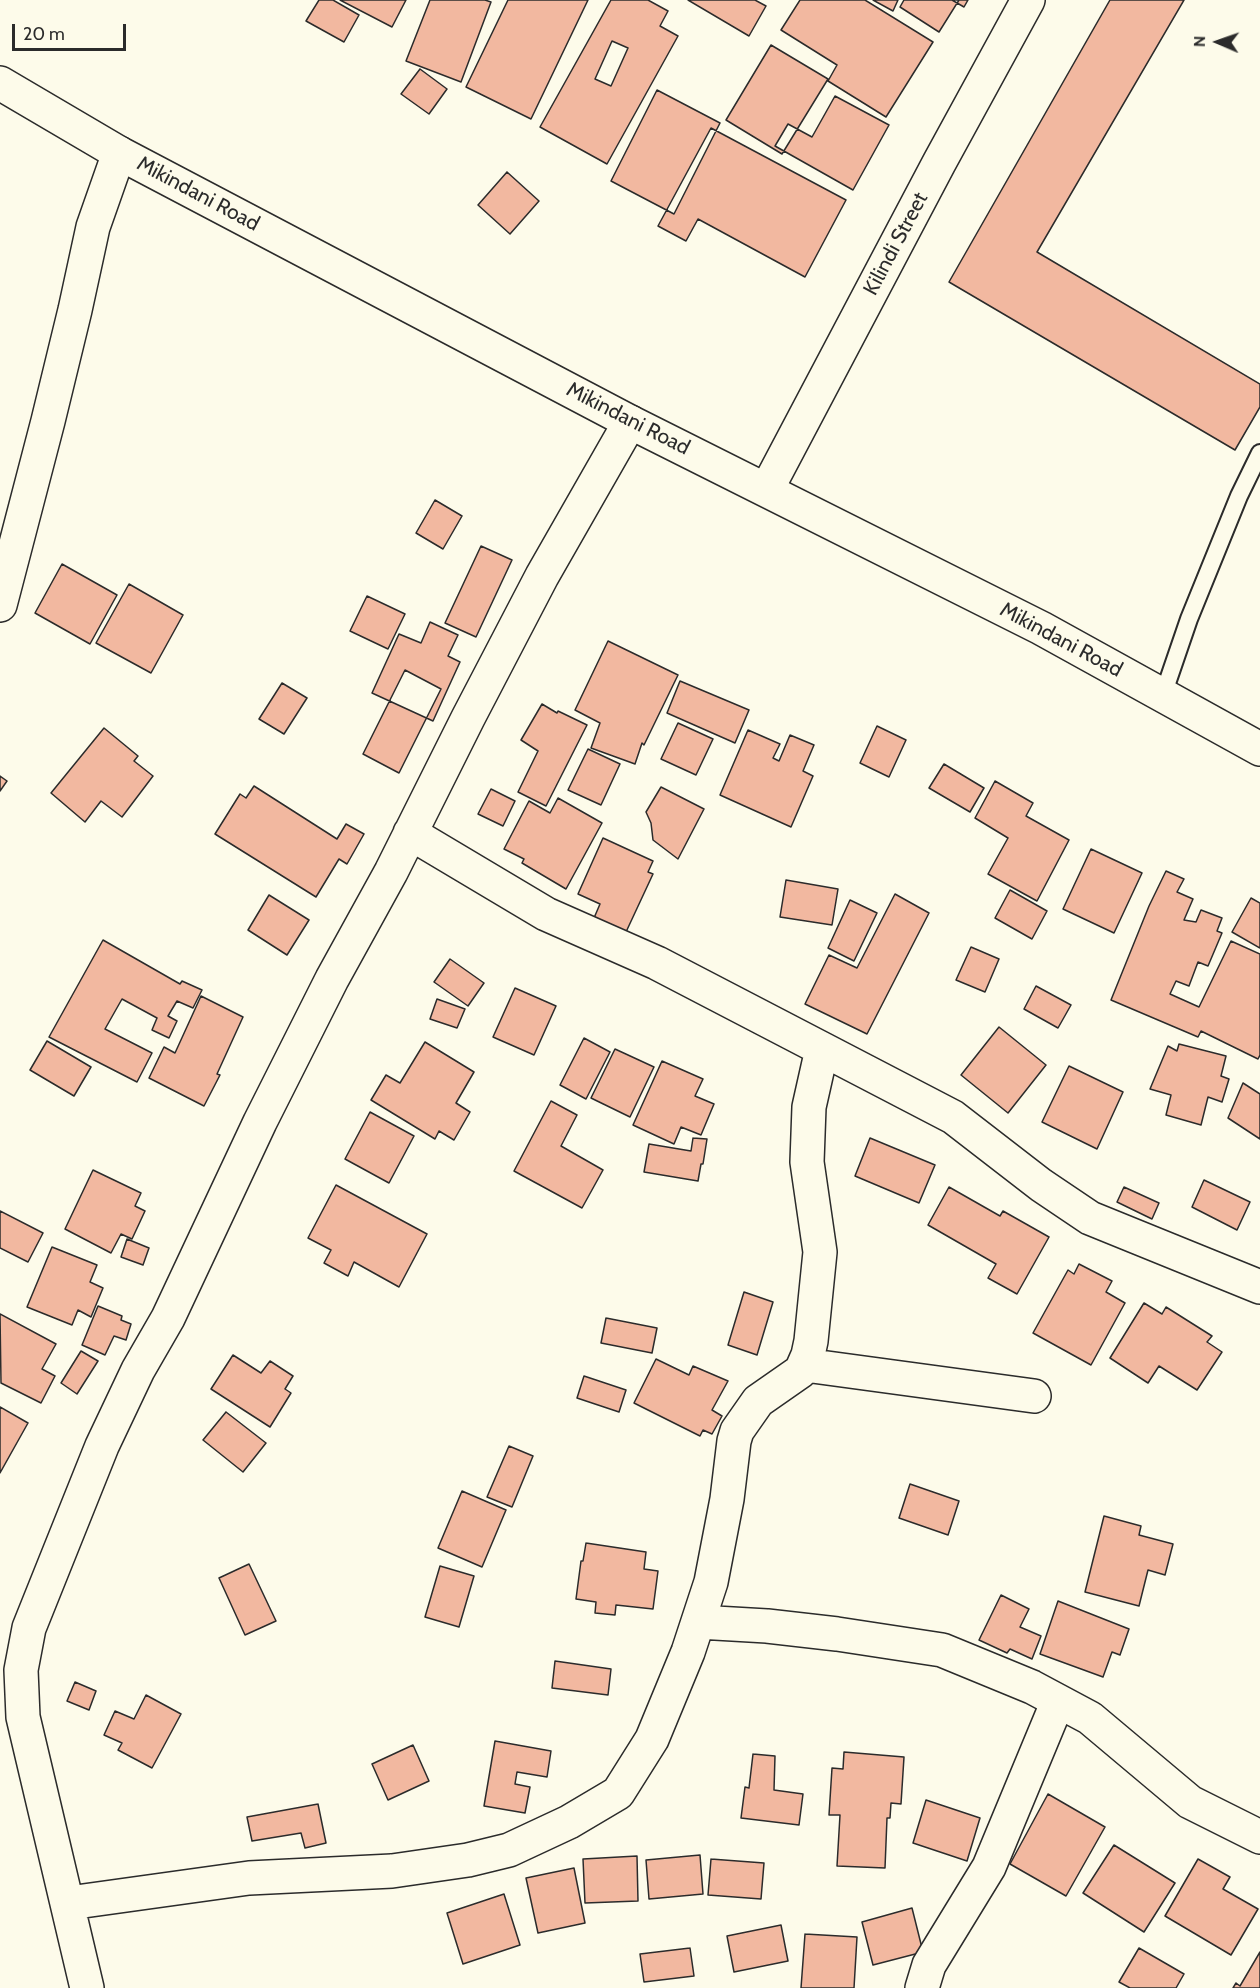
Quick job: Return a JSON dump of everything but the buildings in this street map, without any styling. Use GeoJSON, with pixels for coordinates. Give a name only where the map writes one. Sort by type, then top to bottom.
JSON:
{"type":"FeatureCollection","features":[{"type":"Feature","properties":{"kind":"main road","name":"Kilindi Street"},"geometry":{"type":"LineString","coordinates":[[767,489],[1028,0]]}},
{"type":"Feature","properties":{"kind":"main road","name":"Mikindani Road"},"geometry":{"type":"LineString","coordinates":[[0,83],[120,153],[630,422],[1041,628],[1260,749]]}},
{"type":"Feature","properties":{"kind":"main road"},"geometry":{"type":"LineString","coordinates":[[0,605],[51,410],[93,227],[120,153]]}},
{"type":"Feature","properties":{"kind":"main road"},"geometry":{"type":"LineString","coordinates":[[87,1988],[69,1903],[23,1717],[21,1670],[29,1628],[102,1446],[129,1389],[168,1318],[260,1122],[542,576],[630,422]]}},
{"type":"Feature","properties":{"kind":"main road"},"geometry":{"type":"LineString","coordinates":[[410,833],[546,914],[657,963],[953,1117],[1041,1185],[1090,1218],[1260,1287]]}},
{"type":"Feature","properties":{"kind":"main road"},"geometry":{"type":"LineString","coordinates":[[69,1903],[249,1878],[401,1870],[468,1860],[509,1850],[569,1822],[618,1793],[652,1739],[698,1623],[711,1582],[737,1431],[758,1401],[767,1393],[794,1378],[805,1365],[811,1341],[820,1252],[807,1162],[809,1107],[822,1049]]}},
{"type":"Feature","properties":{"kind":"main road"},"geometry":{"type":"LineString","coordinates":[[805,1365],[1034,1396]]}},
{"type":"Feature","properties":{"kind":"main road"},"geometry":{"type":"LineString","coordinates":[[698,1623],[767,1626],[942,1650],[1032,1687],[1090,1718],[1190,1802],[1260,1837]]}},
{"type":"Feature","properties":{"kind":"main road"},"geometry":{"type":"LineString","coordinates":[[922,1988],[929,1965],[989,1867],[1058,1701]]}},
{"type":"Feature","properties":{"kind":"lane"},"geometry":{"type":"LineString","coordinates":[[1162,695],[1189,619],[1231,516],[1260,453]]}}]}
